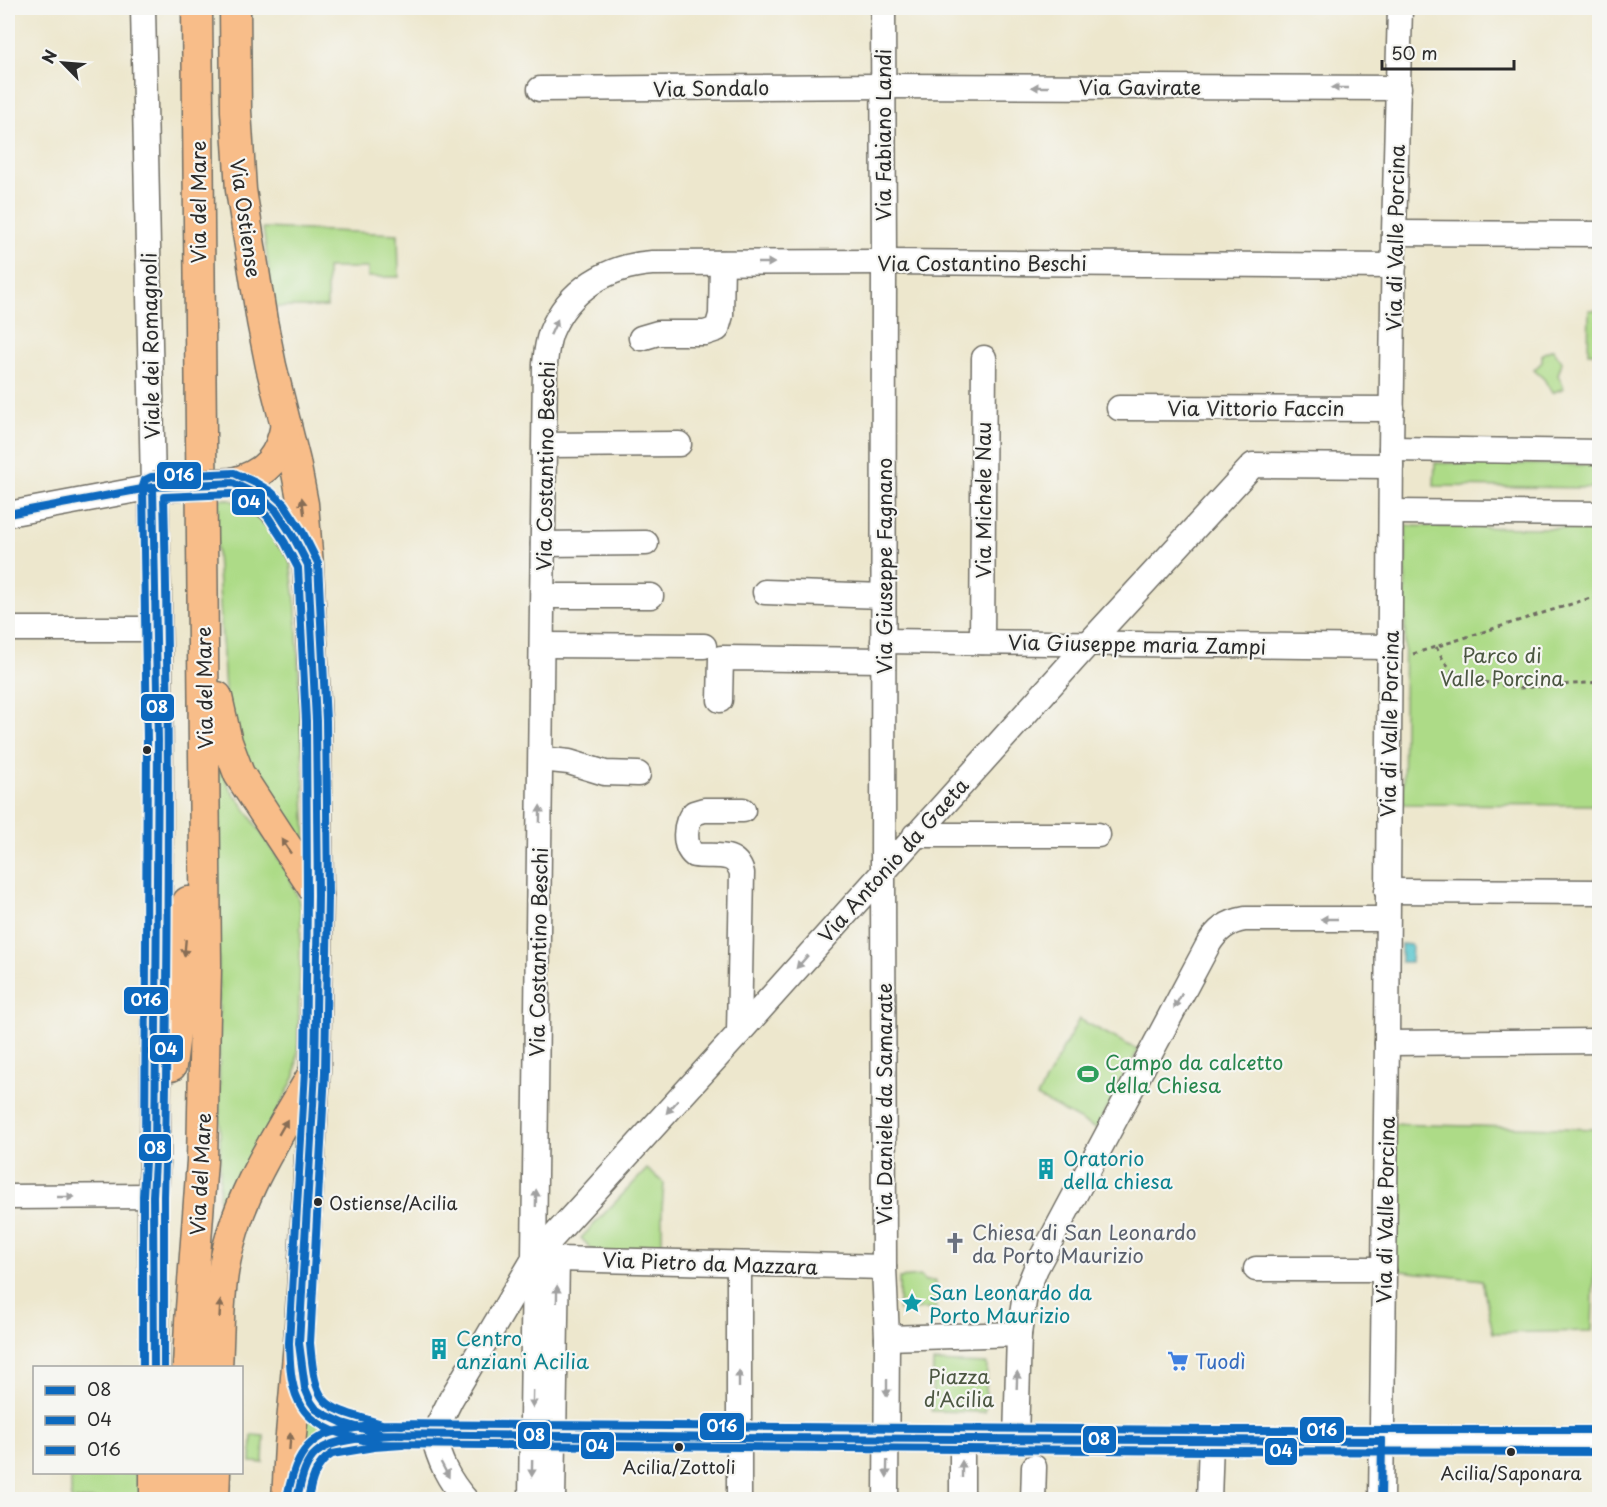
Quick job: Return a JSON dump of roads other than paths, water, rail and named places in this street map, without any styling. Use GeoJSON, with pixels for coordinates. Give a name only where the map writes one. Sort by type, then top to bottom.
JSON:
{"type":"FeatureCollection","features":[{"type":"Feature","properties":{"kind":"main road","name":"Via del Mare"},"geometry":{"type":"LineString","coordinates":[[188,1366],[204,1128],[206,965],[197,8]]}},
{"type":"Feature","properties":{"kind":"main road","name":"Via Ostiense"},"geometry":{"type":"LineString","coordinates":[[235,8],[239,178],[263,329],[302,498],[316,721],[318,895],[315,1071],[287,1500]]}},
{"type":"Feature","properties":{"kind":"main road","name":"Via Ostiense"},"geometry":{"type":"LineString","coordinates":[[153,487],[233,483],[249,478],[269,464],[279,450],[286,425]]}},
{"type":"Feature","properties":{"kind":"main road","name":"Via Ostiense"},"geometry":{"type":"LineString","coordinates":[[233,483],[258,495],[276,510],[308,565]]}},
{"type":"Feature","properties":{"kind":"main road","name":"Viale dei Romagnoli"},"geometry":{"type":"LineString","coordinates":[[153,487],[158,753],[153,1196],[154,1366]]}},
{"type":"Feature","properties":{"kind":"main road"},"geometry":{"type":"LineString","coordinates":[[202,574],[215,687],[230,751],[243,782],[318,895]]}},
{"type":"Feature","properties":{"kind":"main road"},"geometry":{"type":"LineString","coordinates":[[155,1162],[175,1039],[189,891],[205,786]]}},
{"type":"Feature","properties":{"kind":"main road"},"geometry":{"type":"LineString","coordinates":[[217,1366],[222,1280],[234,1226],[257,1172],[315,1071]]}},
{"type":"Feature","properties":{"kind":"main road"},"geometry":{"type":"LineString","coordinates":[[154,1474],[155,1500]]}},
{"type":"Feature","properties":{"kind":"main road"},"geometry":{"type":"LineString","coordinates":[[184,1500],[185,1474]]}},
{"type":"Feature","properties":{"kind":"main road"},"geometry":{"type":"LineString","coordinates":[[214,1474],[214,1500]]}},
{"type":"Feature","properties":{"kind":"street","name":"Viale dei Romagnoli"},"geometry":{"type":"LineString","coordinates":[[143,8],[153,487]]}},
{"type":"Feature","properties":{"kind":"street","name":"Via Fabiano Landi"},"geometry":{"type":"LineString","coordinates":[[882,8],[884,262]]}},
{"type":"Feature","properties":{"kind":"street","name":"Via di Valle Porcina"},"geometry":{"type":"LineString","coordinates":[[1382,1500],[1391,457],[1400,8]]}},
{"type":"Feature","properties":{"kind":"street","name":"Via Gavirate"},"geometry":{"type":"LineString","coordinates":[[882,86],[1399,88]]}},
{"type":"Feature","properties":{"kind":"street","name":"Via Sondalo"},"geometry":{"type":"LineString","coordinates":[[540,90],[882,86]]}},
{"type":"Feature","properties":{"kind":"street"},"geometry":{"type":"LineString","coordinates":[[1394,233],[1599,234]]}},
{"type":"Feature","properties":{"kind":"street","name":"Via Costantino Beschi"},"geometry":{"type":"LineString","coordinates":[[543,1436],[546,1258],[541,759],[545,364],[547,348],[559,316],[572,300],[596,279],[631,265],[652,263],[884,262],[1394,266]]}},
{"type":"Feature","properties":{"kind":"street","name":"Via Giuseppe Fagnano"},"geometry":{"type":"LineString","coordinates":[[883,871],[884,262]]}},
{"type":"Feature","properties":{"kind":"street"},"geometry":{"type":"LineString","coordinates":[[641,338],[658,333],[705,333],[717,329],[721,315],[722,263]]}},
{"type":"Feature","properties":{"kind":"street","name":"Via Michele Nau"},"geometry":{"type":"LineString","coordinates":[[982,642],[984,357]]}},
{"type":"Feature","properties":{"kind":"street","name":"Via Vittorio Faccin"},"geometry":{"type":"LineString","coordinates":[[1119,408],[1392,409]]}},
{"type":"Feature","properties":{"kind":"street"},"geometry":{"type":"LineString","coordinates":[[544,445],[679,444]]}},
{"type":"Feature","properties":{"kind":"street","name":"Via Antonio da Gaeta"},"geometry":{"type":"LineString","coordinates":[[433,1435],[465,1376],[546,1258],[739,1033],[915,835],[1253,465],[1391,457],[1599,452]]}},
{"type":"Feature","properties":{"kind":"street"},"geometry":{"type":"LineString","coordinates":[[8,514],[153,487]]}},
{"type":"Feature","properties":{"kind":"street"},"geometry":{"type":"LineString","coordinates":[[1391,512],[1599,514]]}},
{"type":"Feature","properties":{"kind":"street"},"geometry":{"type":"LineString","coordinates":[[543,544],[646,543]]}},
{"type":"Feature","properties":{"kind":"street"},"geometry":{"type":"LineString","coordinates":[[765,592],[884,596]]}},
{"type":"Feature","properties":{"kind":"street"},"geometry":{"type":"LineString","coordinates":[[543,596],[651,596]]}},
{"type":"Feature","properties":{"kind":"street"},"geometry":{"type":"LineString","coordinates":[[8,629],[157,629]]}},
{"type":"Feature","properties":{"kind":"street","name":"Via Giuseppe maria Zampi"},"geometry":{"type":"LineString","coordinates":[[720,700],[721,658],[883,650],[982,642],[1390,647]]}},
{"type":"Feature","properties":{"kind":"street"},"geometry":{"type":"LineString","coordinates":[[542,645],[704,646]]}},
{"type":"Feature","properties":{"kind":"street"},"geometry":{"type":"LineString","coordinates":[[541,759],[569,762],[605,773],[638,774]]}},
{"type":"Feature","properties":{"kind":"street"},"geometry":{"type":"LineString","coordinates":[[739,1033],[742,873],[737,862],[728,857],[700,856],[691,852],[687,843],[687,827],[690,816],[698,811],[743,810]]}},
{"type":"Feature","properties":{"kind":"street"},"geometry":{"type":"LineString","coordinates":[[915,835],[1098,835]]}},
{"type":"Feature","properties":{"kind":"street","name":"Via Daniele da Samarate"},"geometry":{"type":"LineString","coordinates":[[883,871],[886,1500]]}},
{"type":"Feature","properties":{"kind":"street"},"geometry":{"type":"LineString","coordinates":[[1387,891],[1599,892]]}},
{"type":"Feature","properties":{"kind":"street"},"geometry":{"type":"LineString","coordinates":[[1016,1439],[1019,1334],[1025,1295],[1036,1268],[1208,945],[1218,931],[1231,922],[1245,919],[1387,919]]}},
{"type":"Feature","properties":{"kind":"street"},"geometry":{"type":"LineString","coordinates":[[1387,1043],[1599,1041]]}},
{"type":"Feature","properties":{"kind":"street"},"geometry":{"type":"LineString","coordinates":[[8,1197],[153,1196]]}},
{"type":"Feature","properties":{"kind":"street","name":"Via Pietro da Mazzara"},"geometry":{"type":"LineString","coordinates":[[546,1258],[739,1265],[884,1267]]}},
{"type":"Feature","properties":{"kind":"street"},"geometry":{"type":"LineString","coordinates":[[739,1265],[739,1500]]}},
{"type":"Feature","properties":{"kind":"street"},"geometry":{"type":"LineString","coordinates":[[1256,1269],[1384,1269]]}},
{"type":"Feature","properties":{"kind":"street"},"geometry":{"type":"LineString","coordinates":[[887,1338],[1019,1334]]}},
{"type":"Feature","properties":{"kind":"street"},"geometry":{"type":"LineString","coordinates":[[299,1343],[304,1378],[312,1404],[323,1414],[335,1420],[381,1434]]}},
{"type":"Feature","properties":{"kind":"street"},"geometry":{"type":"LineString","coordinates":[[297,1500],[303,1473],[311,1457],[317,1451],[334,1442],[381,1434],[1211,1441],[1599,1441]]}},
{"type":"Feature","properties":{"kind":"street"},"geometry":{"type":"LineString","coordinates":[[433,1435],[438,1456],[446,1472],[466,1500]]}},
{"type":"Feature","properties":{"kind":"street"},"geometry":{"type":"LineString","coordinates":[[531,1500],[543,1436]]}},
{"type":"Feature","properties":{"kind":"street"},"geometry":{"type":"LineString","coordinates":[[543,1436],[553,1500]]}},
{"type":"Feature","properties":{"kind":"street"},"geometry":{"type":"LineString","coordinates":[[962,1439],[962,1500]]}},
{"type":"Feature","properties":{"kind":"street"},"geometry":{"type":"LineString","coordinates":[[1209,1500],[1211,1441]]}},
{"type":"Feature","properties":{"kind":"street"},"geometry":{"type":"LineString","coordinates":[[1034,1500],[1035,1467]]}},
{"type":"Feature","properties":{"kind":"water"},"geometry":{"type":"Polygon","coordinates":[[[1401,944],[1412,945],[1411,962],[1401,962],[1401,944]]]}},
{"type":"Feature","properties":{"kind":"place","name":"Campo da calcetto della Chiesa"},"geometry":{"type":"Point","coordinates":[1088,1074]}},
{"type":"Feature","properties":{"kind":"place","name":"Oratorio della chiesa"},"geometry":{"type":"Point","coordinates":[1046,1169]}},
{"type":"Feature","properties":{"kind":"place","name":"Ostiense/Acilia"},"geometry":{"type":"Point","coordinates":[318,1202]}},
{"type":"Feature","properties":{"kind":"place","name":"Chiesa di San Leonardo da Porto Maurizio"},"geometry":{"type":"Point","coordinates":[955,1243]}},
{"type":"Feature","properties":{"kind":"place","name":"San Leonardo da Porto Maurizio"},"geometry":{"type":"Point","coordinates":[912,1303]}},
{"type":"Feature","properties":{"kind":"place","name":"Centro anziani Acilia"},"geometry":{"type":"Point","coordinates":[439,1349]}},
{"type":"Feature","properties":{"kind":"place","name":"Tuodì"},"geometry":{"type":"Point","coordinates":[1178,1361]}},
{"type":"Feature","properties":{"kind":"place","name":"Acilia/Zottoli"},"geometry":{"type":"Point","coordinates":[679,1447]}},
{"type":"Feature","properties":{"kind":"place","name":"Acilia/Saponara"},"geometry":{"type":"Point","coordinates":[1511,1452]}},
{"type":"Feature","properties":{"kind":"park label","name":"Parco di Valle Porcina"},"geometry":{"type":"Point","coordinates":[1502,666]}},
{"type":"Feature","properties":{"kind":"park label","name":"Piazza d'Acilia"},"geometry":{"type":"Point","coordinates":[959,1388]}}]}
